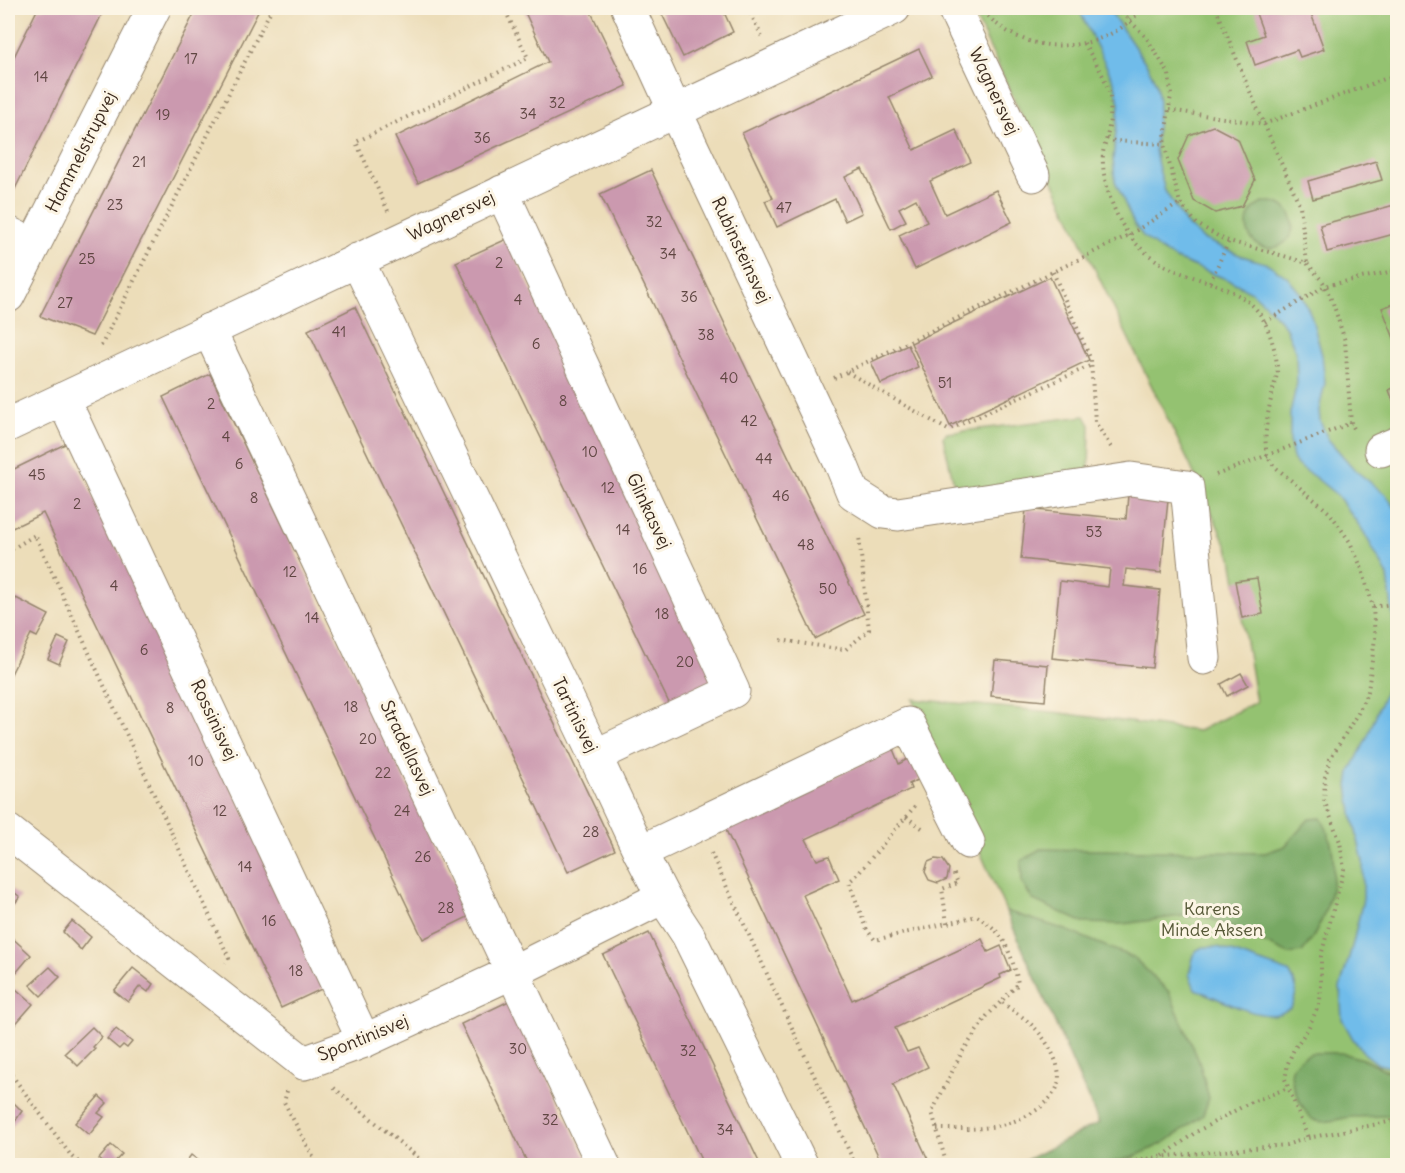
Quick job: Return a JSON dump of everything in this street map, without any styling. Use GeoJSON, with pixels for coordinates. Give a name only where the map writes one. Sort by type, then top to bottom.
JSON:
{"type":"FeatureCollection","features":[{"type":"Feature","properties":{"kind":"street","name":"Hammelstrupvej"},"geometry":{"type":"LineString","coordinates":[[8,296],[20,239],[154,8]]}},
{"type":"Feature","properties":{"kind":"street","name":"Rubinsteinsvej"},"geometry":{"type":"LineString","coordinates":[[628,8],[853,493]]}},
{"type":"Feature","properties":{"kind":"street","name":"Wagnersvej"},"geometry":{"type":"LineString","coordinates":[[8,425],[894,8]]}},
{"type":"Feature","properties":{"kind":"street","name":"Wagnersvej"},"geometry":{"type":"LineString","coordinates":[[954,8],[1033,175]]}},
{"type":"Feature","properties":{"kind":"street","name":"Glinkasvej"},"geometry":{"type":"LineString","coordinates":[[502,192],[733,691],[595,756]]}},
{"type":"Feature","properties":{"kind":"street","name":"Tartinisvej"},"geometry":{"type":"LineString","coordinates":[[357,260],[639,852],[663,897],[688,935],[802,1166]]}},
{"type":"Feature","properties":{"kind":"street","name":"Stradellasvej"},"geometry":{"type":"LineString","coordinates":[[209,330],[604,1166]]}},
{"type":"Feature","properties":{"kind":"street","name":"Rossinisvej"},"geometry":{"type":"LineString","coordinates":[[63,399],[364,1041]]}},
{"type":"Feature","properties":{"kind":"street"},"geometry":{"type":"LineString","coordinates":[[853,493],[883,512],[898,514],[1131,479],[1187,487],[1204,658]]}},
{"type":"Feature","properties":{"kind":"street"},"geometry":{"type":"LineString","coordinates":[[639,852],[908,724],[938,783],[958,852]]}},
{"type":"Feature","properties":{"kind":"street","name":"Spontinisvej"},"geometry":{"type":"LineString","coordinates":[[8,831],[304,1063],[364,1041],[513,972],[663,897]]}},
{"type":"Feature","properties":{"kind":"path"},"geometry":{"type":"LineString","coordinates":[[99,349],[272,8]]}},
{"type":"Feature","properties":{"kind":"path"},"geometry":{"type":"LineString","coordinates":[[400,240],[356,142],[528,58],[504,8]]}},
{"type":"Feature","properties":{"kind":"path"},"geometry":{"type":"LineString","coordinates":[[979,8],[1002,28],[1017,37],[1050,45],[1084,43],[1108,35],[1130,21],[1143,8]]}},
{"type":"Feature","properties":{"kind":"path"},"geometry":{"type":"LineString","coordinates":[[1119,8],[1146,37],[1169,74],[1171,95],[1164,144],[1178,205],[1197,224],[1229,241],[1306,263],[1323,282],[1333,303],[1345,341],[1351,423],[1360,438],[1389,446]]}},
{"type":"Feature","properties":{"kind":"path"},"geometry":{"type":"LineString","coordinates":[[1216,8],[1300,206],[1306,263]]}},
{"type":"Feature","properties":{"kind":"path"},"geometry":{"type":"LineString","coordinates":[[1084,43],[1107,84],[1109,94],[1111,113],[1103,154],[1103,173],[1114,210],[1129,235],[1160,263],[1233,291],[1248,301],[1265,322],[1275,353],[1277,373],[1270,401],[1267,455],[1274,465],[1330,513],[1350,542],[1362,568],[1373,607],[1375,638],[1368,691],[1358,713],[1330,759],[1325,777],[1324,800],[1340,842],[1344,869],[1321,956],[1320,1002],[1308,1029],[1294,1049],[1285,1079],[1308,1138]]}},
{"type":"Feature","properties":{"kind":"path"},"geometry":{"type":"LineString","coordinates":[[1169,110],[1264,124],[1398,74]]}},
{"type":"Feature","properties":{"kind":"path"},"geometry":{"type":"LineString","coordinates":[[1107,138],[1114,141],[1164,144]]}},
{"type":"Feature","properties":{"kind":"path"},"geometry":{"type":"LineString","coordinates":[[807,391],[1135,232],[1178,205]]}},
{"type":"Feature","properties":{"kind":"path"},"geometry":{"type":"LineString","coordinates":[[1210,282],[1229,241]]}},
{"type":"Feature","properties":{"kind":"path"},"geometry":{"type":"LineString","coordinates":[[1265,322],[1325,286],[1398,270]]}},
{"type":"Feature","properties":{"kind":"path"},"geometry":{"type":"LineString","coordinates":[[1053,272],[1091,360],[1095,422],[1131,479]]}},
{"type":"Feature","properties":{"kind":"path"},"geometry":{"type":"LineString","coordinates":[[846,372],[948,430],[1092,365]]}},
{"type":"Feature","properties":{"kind":"path"},"geometry":{"type":"LineString","coordinates":[[1187,487],[1351,423]]}},
{"type":"Feature","properties":{"kind":"path"},"geometry":{"type":"LineString","coordinates":[[781,640],[845,650],[869,630],[853,493]]}},
{"type":"Feature","properties":{"kind":"path"},"geometry":{"type":"LineString","coordinates":[[12,549],[35,535],[229,958],[209,988]]}},
{"type":"Feature","properties":{"kind":"path"},"geometry":{"type":"LineString","coordinates":[[1373,607],[1398,603]]}},
{"type":"Feature","properties":{"kind":"path"},"geometry":{"type":"LineString","coordinates":[[938,783],[928,790],[849,882],[867,930],[875,940],[977,916],[998,932],[1016,972],[1018,984],[987,1016],[961,1054],[932,1112],[947,1166]]}},
{"type":"Feature","properties":{"kind":"path"},"geometry":{"type":"LineString","coordinates":[[906,817],[931,834]]}},
{"type":"Feature","properties":{"kind":"path"},"geometry":{"type":"LineString","coordinates":[[697,825],[856,1166]]}},
{"type":"Feature","properties":{"kind":"path"},"geometry":{"type":"LineString","coordinates":[[947,923],[942,889],[958,883],[958,852]]}},
{"type":"Feature","properties":{"kind":"path"},"geometry":{"type":"LineString","coordinates":[[937,1129],[1001,1125],[1024,1118],[1046,1104],[1058,1085],[1059,1072],[1050,1048],[1035,1028],[1001,1002]]}},
{"type":"Feature","properties":{"kind":"path"},"geometry":{"type":"LineString","coordinates":[[318,1166],[284,1101],[297,1057],[428,1166]]}},
{"type":"Feature","properties":{"kind":"path"},"geometry":{"type":"LineString","coordinates":[[8,1070],[72,1157],[84,1166]]}},
{"type":"Feature","properties":{"kind":"path"},"geometry":{"type":"LineString","coordinates":[[1163,1156],[1196,1132],[1249,1103],[1288,1088]]}},
{"type":"Feature","properties":{"kind":"path"},"geometry":{"type":"LineString","coordinates":[[1119,1166],[1163,1156],[1286,1144],[1398,1119]]}},
{"type":"Feature","properties":{"kind":"path"},"geometry":{"type":"LineString","coordinates":[[861,1166],[865,1164],[866,1166]]}},
{"type":"Feature","properties":{"kind":"green space","name":"Karens Minde Aksen"},"geometry":{"type":"Polygon","coordinates":[[[971,8],[1397,8],[1397,1165],[1017,1165],[1099,1123],[913,699],[1053,712],[1198,731],[1256,702],[1232,558],[1190,465],[971,8]]]}},
{"type":"Feature","properties":{"kind":"green space"},"geometry":{"type":"Polygon","coordinates":[[[1270,202],[1286,209],[1293,225],[1286,241],[1270,248],[1254,241],[1247,225],[1254,209],[1270,202]]]}},
{"type":"Feature","properties":{"kind":"green space"},"geometry":{"type":"Polygon","coordinates":[[[1085,416],[1090,425],[1089,468],[1085,474],[956,493],[943,437],[947,433],[1085,416]]]}},
{"type":"Feature","properties":{"kind":"green space"},"geometry":{"type":"Polygon","coordinates":[[[1321,818],[1328,832],[1332,850],[1332,881],[1325,912],[1311,940],[1302,952],[1289,954],[1210,918],[1181,916],[1123,924],[1084,923],[1033,900],[1022,883],[1021,861],[1040,849],[1265,853],[1285,846],[1309,819],[1321,818]]]}},
{"type":"Feature","properties":{"kind":"green space"},"geometry":{"type":"Polygon","coordinates":[[[1006,911],[1066,930],[1134,958],[1169,992],[1199,1061],[1209,1098],[1203,1115],[1164,1143],[1131,1158],[1101,1165],[1017,1165],[1099,1123],[1006,911]]]}},
{"type":"Feature","properties":{"kind":"green space"},"geometry":{"type":"Polygon","coordinates":[[[1311,1053],[1341,1053],[1366,1060],[1397,1076],[1397,1115],[1351,1117],[1323,1122],[1312,1119],[1296,1094],[1291,1073],[1296,1062],[1311,1053]]]}},
{"type":"Feature","properties":{"kind":"water"},"geometry":{"type":"Polygon","coordinates":[[[1078,8],[1108,8],[1147,65],[1156,83],[1159,102],[1155,150],[1158,165],[1165,191],[1186,224],[1203,239],[1242,256],[1268,264],[1287,277],[1301,294],[1311,315],[1322,355],[1325,383],[1319,410],[1320,421],[1328,439],[1355,470],[1386,495],[1397,510],[1397,1069],[1378,1064],[1364,1053],[1353,1039],[1342,1019],[1340,988],[1363,899],[1363,861],[1348,786],[1350,772],[1367,738],[1386,689],[1392,662],[1394,626],[1388,576],[1363,531],[1338,496],[1297,465],[1293,458],[1290,443],[1290,413],[1297,383],[1296,352],[1285,326],[1252,292],[1160,250],[1143,236],[1134,224],[1115,181],[1113,159],[1119,104],[1115,84],[1078,8]]]}},
{"type":"Feature","properties":{"kind":"water"},"geometry":{"type":"Polygon","coordinates":[[[1203,947],[1218,947],[1289,972],[1296,989],[1291,1008],[1278,1014],[1259,1014],[1236,1007],[1195,989],[1189,974],[1195,951],[1203,947]]]}},
{"type":"Feature","properties":{"kind":"building"},"geometry":{"type":"Polygon","coordinates":[[[38,8],[105,8],[8,203],[8,69],[38,8]]]}},
{"type":"Feature","properties":{"kind":"building"},"geometry":{"type":"Polygon","coordinates":[[[197,8],[260,8],[92,336],[40,316],[197,8]]]}},
{"type":"Feature","properties":{"kind":"building"},"geometry":{"type":"Polygon","coordinates":[[[523,8],[589,8],[627,86],[418,183],[395,137],[548,62],[523,8]]]}},
{"type":"Feature","properties":{"kind":"building"},"geometry":{"type":"Polygon","coordinates":[[[659,8],[722,8],[733,32],[683,57],[659,8]]]}},
{"type":"Feature","properties":{"kind":"building"},"geometry":{"type":"Polygon","coordinates":[[[1254,8],[1309,8],[1324,49],[1300,57],[1297,50],[1255,65],[1247,41],[1264,35],[1254,8]]]}},
{"type":"Feature","properties":{"kind":"building"},"geometry":{"type":"Polygon","coordinates":[[[919,49],[932,76],[889,97],[914,150],[956,130],[971,162],[930,181],[945,214],[996,190],[1012,222],[915,269],[899,235],[927,222],[916,199],[899,208],[906,221],[891,229],[862,169],[845,177],[862,213],[845,221],[835,199],[777,227],[765,201],[773,198],[742,133],[919,49]]]}},
{"type":"Feature","properties":{"kind":"building"},"geometry":{"type":"Polygon","coordinates":[[[1213,126],[1238,139],[1255,180],[1242,206],[1215,213],[1194,201],[1178,160],[1189,135],[1213,126]]]}},
{"type":"Feature","properties":{"kind":"building"},"geometry":{"type":"Polygon","coordinates":[[[1376,161],[1382,180],[1313,199],[1308,181],[1376,161]]]}},
{"type":"Feature","properties":{"kind":"building"},"geometry":{"type":"Polygon","coordinates":[[[651,170],[864,614],[815,639],[600,194],[651,170]]]}},
{"type":"Feature","properties":{"kind":"building"},"geometry":{"type":"Polygon","coordinates":[[[1398,204],[1398,233],[1327,252],[1320,225],[1398,204]]]}},
{"type":"Feature","properties":{"kind":"building"},"geometry":{"type":"Polygon","coordinates":[[[507,239],[719,682],[671,707],[456,262],[507,239]]]}},
{"type":"Feature","properties":{"kind":"building"},"geometry":{"type":"Polygon","coordinates":[[[1050,277],[1089,360],[950,426],[911,343],[1050,277]]]}},
{"type":"Feature","properties":{"kind":"building"},"geometry":{"type":"Polygon","coordinates":[[[1398,302],[1398,346],[1397,346],[1382,308],[1398,302]]]}},
{"type":"Feature","properties":{"kind":"building"},"geometry":{"type":"Polygon","coordinates":[[[355,307],[615,850],[568,872],[308,330],[355,307]]]}},
{"type":"Feature","properties":{"kind":"building"},"geometry":{"type":"Polygon","coordinates":[[[908,345],[918,367],[881,384],[871,362],[908,345]]]}},
{"type":"Feature","properties":{"kind":"building"},"geometry":{"type":"Polygon","coordinates":[[[210,374],[470,916],[423,939],[163,397],[210,374]]]}},
{"type":"Feature","properties":{"kind":"building"},"geometry":{"type":"Polygon","coordinates":[[[1398,386],[1398,412],[1397,412],[1389,390],[1398,386]]]}},
{"type":"Feature","properties":{"kind":"building"},"geometry":{"type":"Polygon","coordinates":[[[67,443],[328,986],[281,1008],[43,513],[8,530],[8,472],[67,443]]]}},
{"type":"Feature","properties":{"kind":"building"},"geometry":{"type":"Polygon","coordinates":[[[1128,495],[1168,499],[1161,573],[1126,569],[1124,586],[1160,590],[1152,668],[1052,658],[1060,581],[1108,587],[1110,569],[1021,559],[1026,509],[1126,519],[1128,495]]]}},
{"type":"Feature","properties":{"kind":"building"},"geometry":{"type":"Polygon","coordinates":[[[1257,578],[1263,614],[1242,618],[1235,581],[1257,578]]]}},
{"type":"Feature","properties":{"kind":"building"},"geometry":{"type":"Polygon","coordinates":[[[16,598],[49,615],[37,637],[31,634],[8,680],[8,616],[16,598]]]}},
{"type":"Feature","properties":{"kind":"building"},"geometry":{"type":"Polygon","coordinates":[[[58,637],[69,642],[59,664],[48,659],[58,637]]]}},
{"type":"Feature","properties":{"kind":"building"},"geometry":{"type":"Polygon","coordinates":[[[995,660],[1048,665],[1045,701],[991,696],[995,660]]]}},
{"type":"Feature","properties":{"kind":"building"},"geometry":{"type":"Polygon","coordinates":[[[1241,673],[1248,685],[1227,696],[1221,684],[1241,673]]]}},
{"type":"Feature","properties":{"kind":"building"},"geometry":{"type":"Polygon","coordinates":[[[893,749],[899,764],[911,757],[920,779],[909,784],[911,789],[806,839],[817,860],[829,856],[839,879],[803,895],[852,1000],[982,939],[988,952],[1001,946],[1011,970],[1000,975],[1001,978],[895,1028],[907,1052],[918,1048],[928,1067],[893,1084],[931,1166],[883,1166],[725,828],[893,749]]]}},
{"type":"Feature","properties":{"kind":"building"},"geometry":{"type":"Polygon","coordinates":[[[935,859],[943,860],[949,869],[947,879],[938,883],[929,880],[925,872],[928,862],[935,859]]]}},
{"type":"Feature","properties":{"kind":"building"},"geometry":{"type":"Polygon","coordinates":[[[8,887],[20,897],[11,908],[8,905],[8,887]]]}},
{"type":"Feature","properties":{"kind":"building"},"geometry":{"type":"Polygon","coordinates":[[[72,921],[91,937],[81,950],[63,932],[72,921]]]}},
{"type":"Feature","properties":{"kind":"building"},"geometry":{"type":"Polygon","coordinates":[[[649,933],[760,1164],[757,1166],[704,1166],[603,955],[649,933]]]}},
{"type":"Feature","properties":{"kind":"building"},"geometry":{"type":"Polygon","coordinates":[[[8,934],[31,955],[15,974],[8,967],[8,934]]]}},
{"type":"Feature","properties":{"kind":"building"},"geometry":{"type":"Polygon","coordinates":[[[50,967],[60,977],[41,996],[30,985],[50,967]]]}},
{"type":"Feature","properties":{"kind":"building"},"geometry":{"type":"Polygon","coordinates":[[[133,968],[153,984],[148,992],[140,986],[128,1002],[114,991],[133,968]]]}},
{"type":"Feature","properties":{"kind":"building"},"geometry":{"type":"Polygon","coordinates":[[[16,989],[33,1004],[12,1028],[8,1024],[8,1004],[12,999],[10,996],[16,989]]]}},
{"type":"Feature","properties":{"kind":"building"},"geometry":{"type":"Polygon","coordinates":[[[511,1000],[590,1166],[529,1166],[461,1024],[511,1000]]]}},
{"type":"Feature","properties":{"kind":"building"},"geometry":{"type":"Polygon","coordinates":[[[92,1027],[102,1037],[93,1047],[95,1049],[78,1066],[65,1053],[92,1027]]]}},
{"type":"Feature","properties":{"kind":"building"},"geometry":{"type":"Polygon","coordinates":[[[116,1029],[132,1042],[127,1048],[123,1045],[119,1049],[107,1039],[116,1029]]]}},
{"type":"Feature","properties":{"kind":"building"},"geometry":{"type":"Polygon","coordinates":[[[99,1096],[107,1103],[98,1113],[104,1117],[89,1135],[75,1123],[99,1096]]]}},
{"type":"Feature","properties":{"kind":"building"},"geometry":{"type":"Polygon","coordinates":[[[14,1103],[22,1111],[8,1132],[8,1105],[11,1107],[14,1103]]]}},
{"type":"Feature","properties":{"kind":"building"},"geometry":{"type":"Polygon","coordinates":[[[111,1145],[122,1154],[111,1166],[107,1166],[99,1159],[111,1145]]]}},
{"type":"Feature","properties":{"kind":"building"},"geometry":{"type":"Polygon","coordinates":[[[191,1155],[206,1166],[183,1166],[191,1155]]]}}]}
